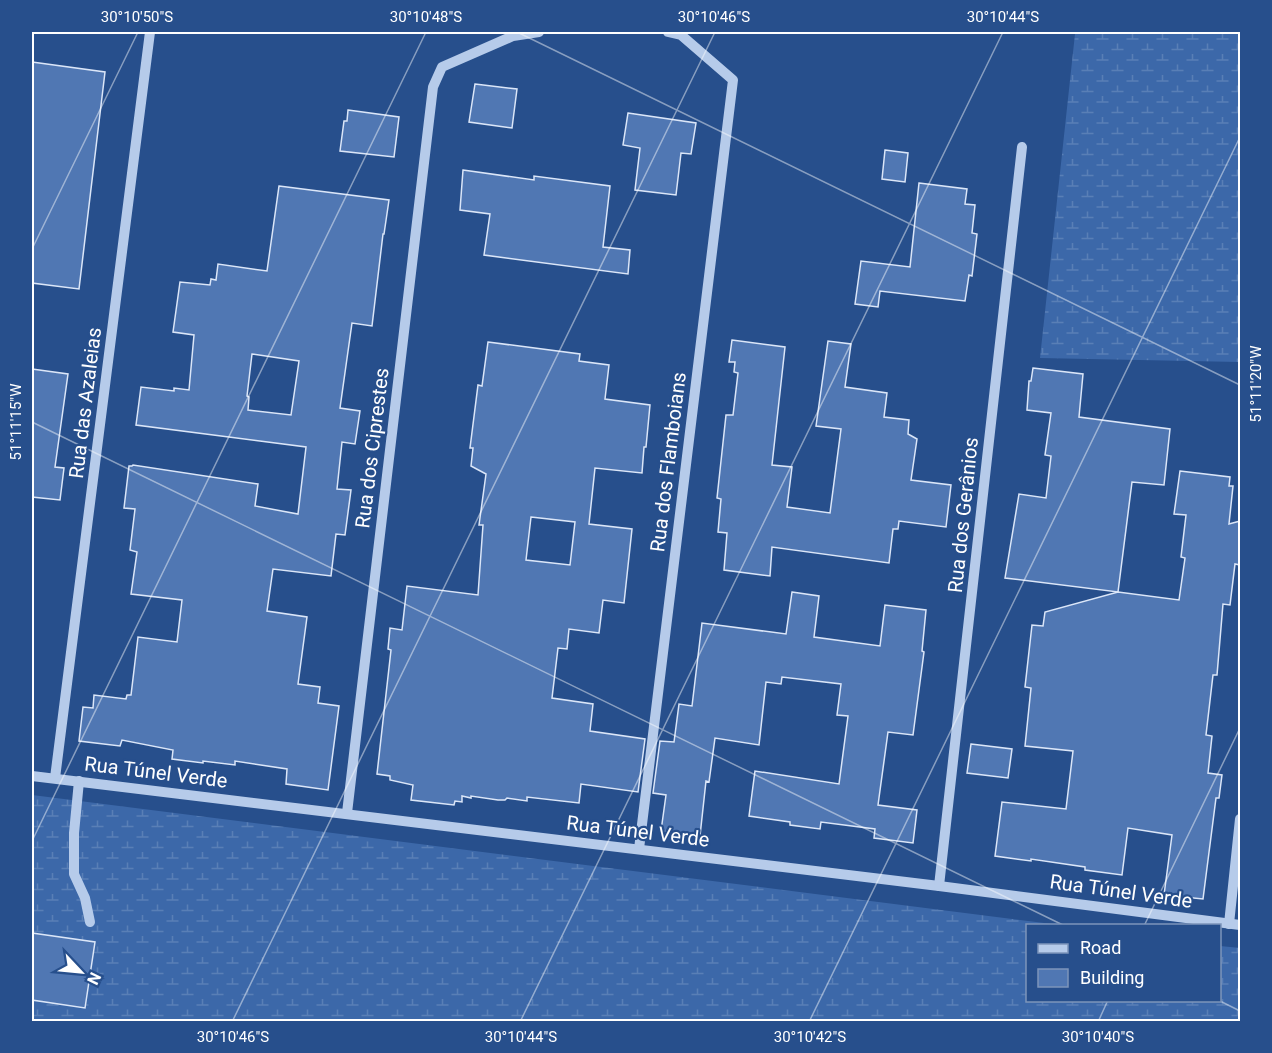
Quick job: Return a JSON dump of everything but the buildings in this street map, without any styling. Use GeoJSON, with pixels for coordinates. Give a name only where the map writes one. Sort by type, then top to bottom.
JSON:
{"type":"FeatureCollection","features":[{"type":"Feature","properties":{"kind":"street","name":"Rua das Azaleias"},"geometry":{"type":"LineString","coordinates":[[55,778],[150,32]]}},
{"type":"Feature","properties":{"kind":"street"},"geometry":{"type":"LineString","coordinates":[[509,34],[539,32]]}},
{"type":"Feature","properties":{"kind":"street","name":"Rua dos Flamboians"},"geometry":{"type":"LineString","coordinates":[[639,849],[733,80],[681,35],[668,32]]}},
{"type":"Feature","properties":{"kind":"street","name":"Rua dos Ciprestes"},"geometry":{"type":"LineString","coordinates":[[347,813],[433,87],[442,67],[509,34]]}},
{"type":"Feature","properties":{"kind":"street","name":"Rua dos Gerânios"},"geometry":{"type":"LineString","coordinates":[[939,886],[1022,147]]}},
{"type":"Feature","properties":{"kind":"street","name":"Rua Túnel Verde"},"geometry":{"type":"LineString","coordinates":[[32,776],[939,886],[1240,925]]}},
{"type":"Feature","properties":{"kind":"street"},"geometry":{"type":"LineString","coordinates":[[79,781],[74,833],[74,874],[85,898],[90,922]]}},
{"type":"Feature","properties":{"kind":"street"},"geometry":{"type":"LineString","coordinates":[[1229,924],[1240,819]]}},
{"type":"Feature","properties":{"kind":"green space"},"geometry":{"type":"Polygon","coordinates":[[[1055,32],[1240,32],[1240,362],[1040,358],[1075,34],[1055,32]]]}},
{"type":"Feature","properties":{"kind":"green space"},"geometry":{"type":"Polygon","coordinates":[[[32,795],[1052,924],[1026,924],[1026,1002],[1221,1002],[1221,946],[1240,948],[1240,1021],[32,1021],[32,795]]]}}]}
